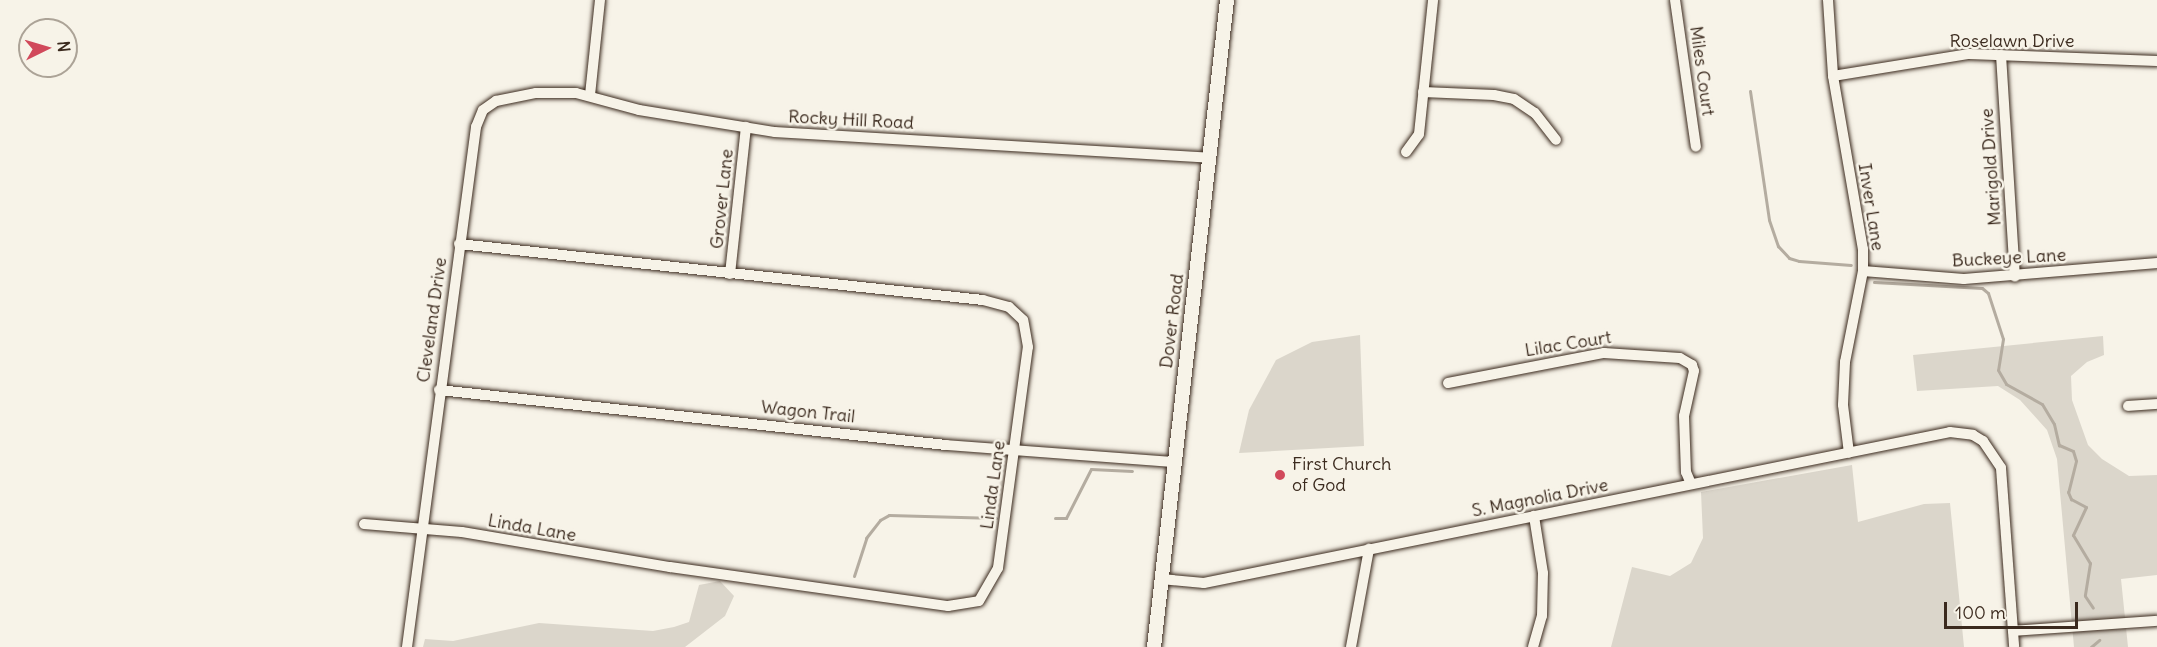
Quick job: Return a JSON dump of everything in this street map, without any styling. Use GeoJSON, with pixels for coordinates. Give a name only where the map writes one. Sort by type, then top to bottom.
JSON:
{"type":"FeatureCollection","features":[{"type":"Feature","properties":{"kind":"main road","name":"Dover Road"},"geometry":{"type":"LineString","coordinates":[[1154,647],[1227,0]]}},
{"type":"Feature","properties":{"kind":"street"},"geometry":{"type":"LineString","coordinates":[[590,95],[600,0]]}},
{"type":"Feature","properties":{"kind":"street"},"geometry":{"type":"LineString","coordinates":[[1406,152],[1419,134],[1433,0]]}},
{"type":"Feature","properties":{"kind":"street","name":"Miles Court"},"geometry":{"type":"LineString","coordinates":[[1675,0],[1696,147]]}},
{"type":"Feature","properties":{"kind":"street","name":"Inver Lane"},"geometry":{"type":"LineString","coordinates":[[1828,0],[1833,76],[1861,233],[1863,271],[1845,362],[1843,405],[1849,453]]}},
{"type":"Feature","properties":{"kind":"street","name":"Roselawn Drive"},"geometry":{"type":"LineString","coordinates":[[1833,76],[1945,56],[2001,55],[2157,61]]}},
{"type":"Feature","properties":{"kind":"street","name":"Marigold Drive"},"geometry":{"type":"LineString","coordinates":[[2001,55],[2015,277]]}},
{"type":"Feature","properties":{"kind":"street","name":"Cleveland Drive"},"geometry":{"type":"LineString","coordinates":[[407,647],[439,390],[476,127],[483,110],[513,95],[560,92],[590,95]]}},
{"type":"Feature","properties":{"kind":"street"},"geometry":{"type":"LineString","coordinates":[[1424,92],[1494,95],[1514,99],[1535,113],[1556,140]]}},
{"type":"Feature","properties":{"kind":"street","name":"Rocky Hill Road"},"geometry":{"type":"LineString","coordinates":[[590,95],[639,110],[775,132],[1209,158]]}},
{"type":"Feature","properties":{"kind":"street","name":"Grover Lane"},"geometry":{"type":"LineString","coordinates":[[730,274],[746,127]]}},
{"type":"Feature","properties":{"kind":"street","name":"Linda Lane"},"geometry":{"type":"LineString","coordinates":[[364,524],[462,532],[788,584],[966,606],[984,597],[998,568],[1028,347],[1023,320],[1009,307],[983,300],[459,244]]}},
{"type":"Feature","properties":{"kind":"street","name":"Buckeye Lane"},"geometry":{"type":"LineString","coordinates":[[1863,271],[1949,279],[2015,277],[2157,263]]}},
{"type":"Feature","properties":{"kind":"street","name":"Lilac Court"},"geometry":{"type":"LineString","coordinates":[[1448,383],[1620,352],[1666,356],[1692,365],[1694,380],[1683,433],[1686,472],[1691,484]]}},
{"type":"Feature","properties":{"kind":"street","name":"Wagon Trail"},"geometry":{"type":"LineString","coordinates":[[439,390],[1015,450],[1174,462]]}},
{"type":"Feature","properties":{"kind":"street"},"geometry":{"type":"LineString","coordinates":[[2128,406],[2157,404]]}},
{"type":"Feature","properties":{"kind":"street","name":"S. Magnolia Drive"},"geometry":{"type":"LineString","coordinates":[[1161,579],[1204,583],[1950,432],[1973,435],[1996,456],[2002,479],[2014,647]]}},
{"type":"Feature","properties":{"kind":"street"},"geometry":{"type":"LineString","coordinates":[[1533,647],[1543,606],[1543,573],[1534,516]]}},
{"type":"Feature","properties":{"kind":"street"},"geometry":{"type":"LineString","coordinates":[[1351,647],[1369,549]]}},
{"type":"Feature","properties":{"kind":"street"},"geometry":{"type":"LineString","coordinates":[[2013,631],[2157,621]]}},
{"type":"Feature","properties":{"kind":"shaded area"},"geometry":{"type":"Polygon","coordinates":[[[1360,335],[1364,446],[1239,453],[1249,410],[1276,360],[1312,342],[1360,335]]]}},
{"type":"Feature","properties":{"kind":"shaded area"},"geometry":{"type":"Polygon","coordinates":[[[2103,336],[2104,355],[2087,362],[2071,376],[2072,400],[2088,445],[2102,459],[2129,476],[2157,475],[2157,575],[2121,579],[2128,647],[2074,647],[2057,459],[2047,430],[2020,400],[1998,386],[1917,391],[1913,355],[2103,336]]]}},
{"type":"Feature","properties":{"kind":"shaded area"},"geometry":{"type":"Polygon","coordinates":[[[1852,465],[1858,522],[1924,504],[1950,503],[1964,647],[1611,647],[1632,567],[1670,576],[1691,563],[1703,538],[1701,492],[1852,465]]]}},
{"type":"Feature","properties":{"kind":"shaded area"},"geometry":{"type":"Polygon","coordinates":[[[720,581],[734,596],[725,616],[685,647],[423,647],[425,639],[453,641],[539,623],[653,631],[674,627],[689,622],[699,585],[720,581]]]}},
{"type":"Feature","properties":{"kind":"waterway"},"geometry":{"type":"LineString","coordinates":[[1750,91],[1769,220],[1778,246],[1789,258],[1799,261],[1851,265]]}},
{"type":"Feature","properties":{"kind":"waterway"},"geometry":{"type":"LineString","coordinates":[[1874,282],[1982,288],[1988,293],[2003,339],[1998,370],[2006,384],[2042,404],[2054,424],[2059,445],[2073,451],[2076,461],[2068,492],[2071,499],[2086,507],[2073,535],[2090,563],[2085,596],[2093,608]]}},
{"type":"Feature","properties":{"kind":"waterway"},"geometry":{"type":"LineString","coordinates":[[1055,518],[1066,518],[1091,469],[1132,471]]}},
{"type":"Feature","properties":{"kind":"waterway"},"geometry":{"type":"LineString","coordinates":[[854,576],[866,538],[880,520],[889,515],[996,518]]}},
{"type":"Feature","properties":{"kind":"waterway"},"geometry":{"type":"LineString","coordinates":[[2091,647],[2099,640]]}},
{"type":"Feature","properties":{"kind":"place","name":"First Church of God"},"geometry":{"type":"Point","coordinates":[1280,475]}}]}
